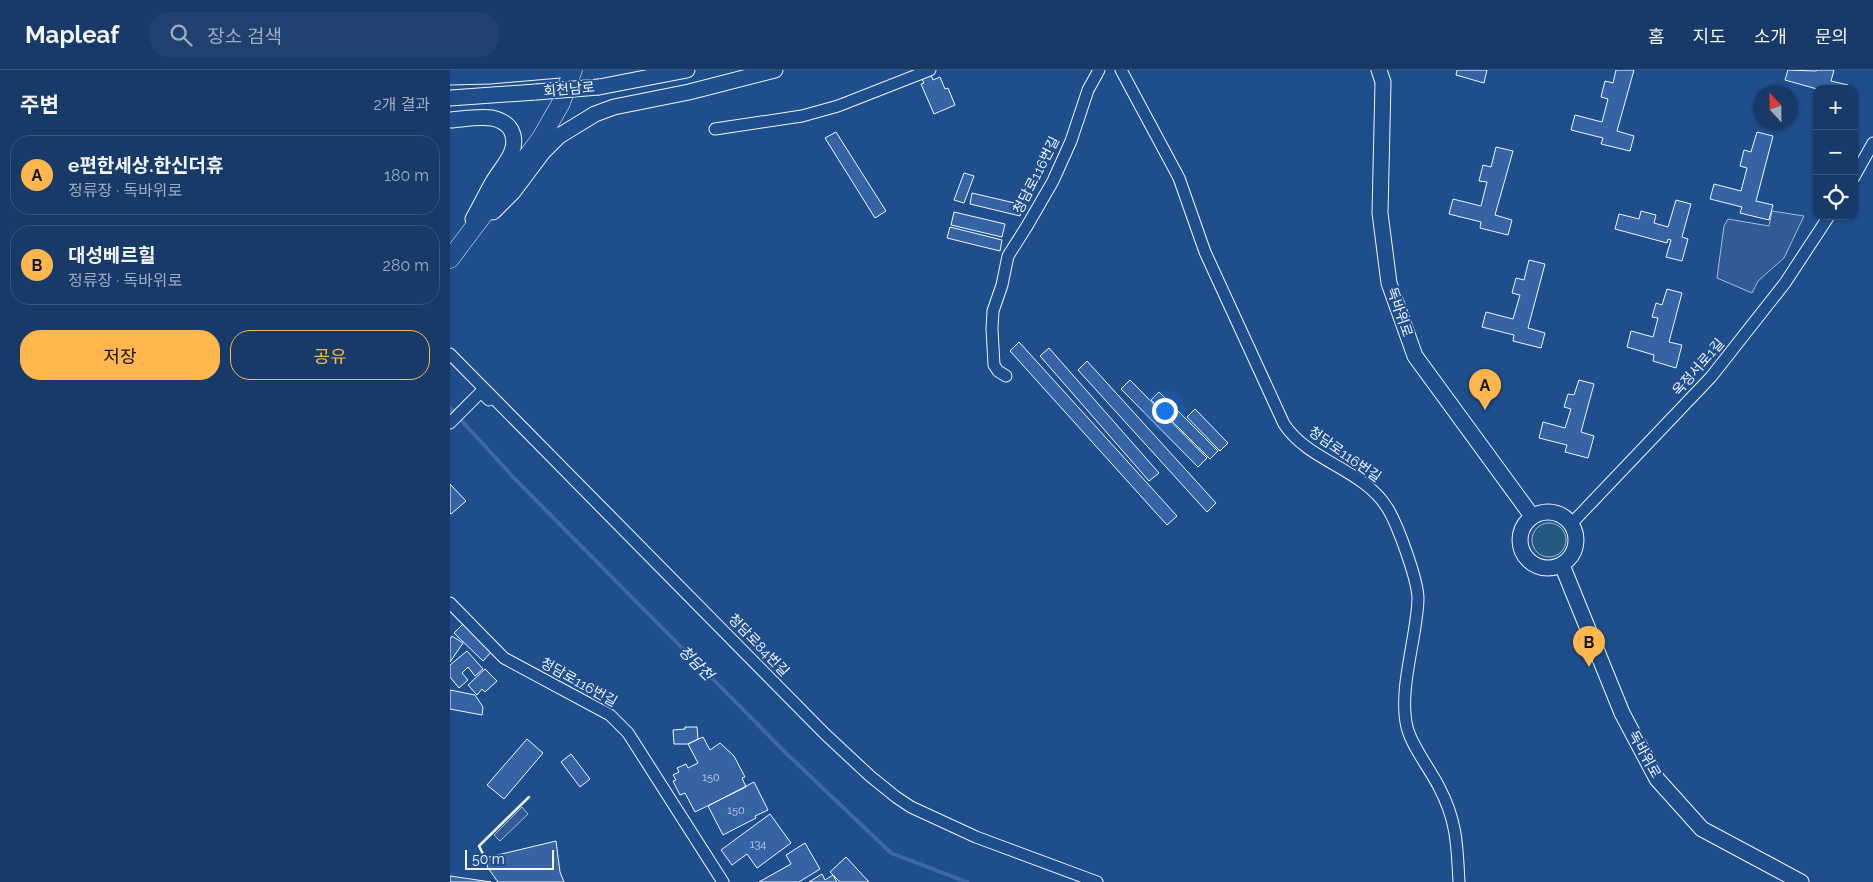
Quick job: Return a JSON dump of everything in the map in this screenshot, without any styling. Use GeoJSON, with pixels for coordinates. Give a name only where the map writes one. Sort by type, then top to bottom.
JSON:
{"type":"FeatureCollection","features":[{"type":"Feature","properties":{"kind":"highway"},"geometry":{"type":"LineString","coordinates":[[453,255],[541,138],[561,103],[573,70]]}},
{"type":"Feature","properties":{"kind":"main road"},"geometry":{"type":"LineString","coordinates":[[450,77],[490,76],[560,70]]}},
{"type":"Feature","properties":{"kind":"main road","name":"회천남로"},"geometry":{"type":"LineString","coordinates":[[450,98],[599,87],[687,70]]}},
{"type":"Feature","properties":{"kind":"main road"},"geometry":{"type":"LineString","coordinates":[[453,255],[513,192],[542,152],[559,136],[595,114],[614,107],[689,92],[775,70]]}},
{"type":"Feature","properties":{"kind":"main road","name":"독바위로"},"geometry":{"type":"LineString","coordinates":[[1379,70],[1382,82],[1380,213],[1389,283],[1415,356],[1532,516]]}},
{"type":"Feature","properties":{"kind":"main road"},"geometry":{"type":"LineString","coordinates":[[450,120],[490,118],[504,122],[510,129],[514,139],[514,147],[509,159],[494,179],[453,255]]}},
{"type":"Feature","properties":{"kind":"main road"},"geometry":{"type":"LineString","coordinates":[[1540,512],[1558,513],[1572,523],[1577,541],[1575,551],[1570,559],[1562,565],[1544,568],[1534,565],[1527,559],[1522,551],[1521,532],[1525,523],[1532,516],[1540,512]]}},
{"type":"Feature","properties":{"kind":"main road","name":"독바위로"},"geometry":{"type":"LineString","coordinates":[[1562,565],[1622,713],[1657,779],[1702,829],[1801,882]]}},
{"type":"Feature","properties":{"kind":"street"},"geometry":{"type":"LineString","coordinates":[[715,129],[802,116],[838,106],[930,70]]}},
{"type":"Feature","properties":{"kind":"street","name":"청담로116번길"},"geometry":{"type":"LineString","coordinates":[[1006,376],[998,371],[994,365],[992,318],[1008,256],[1054,181],[1071,141],[1088,90],[1099,70]]}},
{"type":"Feature","properties":{"kind":"street","name":"청담로116번길"},"geometry":{"type":"LineString","coordinates":[[1121,70],[1178,178],[1205,252],[1284,424],[1297,440],[1372,490],[1389,510],[1397,528],[1413,572],[1418,598],[1407,681],[1405,708],[1407,728],[1448,805],[1456,832],[1459,882]]}},
{"type":"Feature","properties":{"kind":"street"},"geometry":{"type":"LineString","coordinates":[[1855,175],[1873,143]]}},
{"type":"Feature","properties":{"kind":"street","name":"옥정서로1길"},"geometry":{"type":"LineString","coordinates":[[1572,523],[1711,378],[1785,283],[1826,220]]}},
{"type":"Feature","properties":{"kind":"street","name":"청담로84번길"},"geometry":{"type":"LineString","coordinates":[[450,354],[826,734],[896,798],[911,807],[976,837],[1097,882]]}},
{"type":"Feature","properties":{"kind":"street"},"geometry":{"type":"LineString","coordinates":[[450,423],[481,392],[625,530]]}},
{"type":"Feature","properties":{"kind":"street","name":"청담로116번길"},"geometry":{"type":"LineString","coordinates":[[450,604],[504,658],[610,715],[620,724],[723,882]]}},
{"type":"Feature","properties":{"kind":"shaded area"},"geometry":{"type":"Polygon","coordinates":[[[1772,211],[1804,216],[1784,258],[1758,281],[1752,293],[1717,278],[1724,226],[1728,219],[1769,226],[1772,211]]]}},
{"type":"Feature","properties":{"kind":"shaded area"},"geometry":{"type":"Polygon","coordinates":[[[1549,523],[1561,528],[1566,540],[1561,552],[1549,557],[1537,552],[1532,540],[1537,528],[1549,523]]]}},
{"type":"Feature","properties":{"kind":"shaded area"},"geometry":{"type":"Polygon","coordinates":[[[522,807],[528,814],[500,841],[494,835],[522,807]]]}},
{"type":"Feature","properties":{"kind":"building"},"geometry":{"type":"Polygon","coordinates":[[[1457,70],[1487,70],[1484,83],[1456,75],[1457,70]]]}},
{"type":"Feature","properties":{"kind":"building"},"geometry":{"type":"Polygon","coordinates":[[[1616,70],[1634,70],[1617,131],[1634,136],[1630,151],[1601,144],[1603,138],[1571,130],[1575,115],[1602,122],[1608,99],[1601,97],[1605,81],[1613,83],[1616,70]]]}},
{"type":"Feature","properties":{"kind":"building"},"geometry":{"type":"Polygon","coordinates":[[[1788,70],[1834,70],[1831,81],[1848,85],[1813,85],[1813,88],[1785,80],[1788,70]]]}},
{"type":"Feature","properties":{"kind":"building"},"geometry":{"type":"Polygon","coordinates":[[[931,75],[933,80],[940,77],[945,89],[948,88],[955,105],[934,114],[921,84],[924,83],[922,79],[931,75]]]}},
{"type":"Feature","properties":{"kind":"building"},"geometry":{"type":"Polygon","coordinates":[[[836,132],[886,211],[875,218],[825,138],[836,132]]]}},
{"type":"Feature","properties":{"kind":"building"},"geometry":{"type":"Polygon","coordinates":[[[1757,132],[1773,136],[1756,201],[1773,205],[1769,220],[1740,213],[1742,207],[1710,199],[1714,184],[1741,191],[1747,168],[1740,166],[1744,150],[1751,152],[1757,132]]]}},
{"type":"Feature","properties":{"kind":"building"},"geometry":{"type":"Polygon","coordinates":[[[1496,147],[1513,151],[1495,215],[1512,220],[1508,235],[1480,228],[1481,222],[1449,214],[1453,199],[1481,206],[1487,182],[1479,181],[1483,165],[1491,167],[1496,147]]]}},
{"type":"Feature","properties":{"kind":"building"},"geometry":{"type":"Polygon","coordinates":[[[964,173],[974,176],[964,203],[954,200],[964,173]]]}},
{"type":"Feature","properties":{"kind":"building"},"geometry":{"type":"Polygon","coordinates":[[[972,193],[1023,205],[1020,216],[970,204],[972,193]]]}},
{"type":"Feature","properties":{"kind":"building"},"geometry":{"type":"Polygon","coordinates":[[[1676,200],[1691,204],[1682,237],[1688,239],[1682,261],[1666,257],[1671,240],[1668,239],[1667,243],[1615,229],[1619,214],[1639,219],[1641,211],[1656,215],[1654,223],[1668,227],[1676,200]]]}},
{"type":"Feature","properties":{"kind":"building"},"geometry":{"type":"Polygon","coordinates":[[[954,212],[1005,224],[1002,237],[951,225],[954,212]]]}},
{"type":"Feature","properties":{"kind":"building"},"geometry":{"type":"Polygon","coordinates":[[[950,227],[1002,240],[1000,251],[947,238],[950,227]]]}},
{"type":"Feature","properties":{"kind":"building"},"geometry":{"type":"Polygon","coordinates":[[[1529,260],[1545,264],[1528,328],[1545,333],[1541,348],[1513,341],[1514,335],[1482,327],[1486,312],[1513,319],[1520,295],[1512,293],[1516,278],[1524,280],[1529,260]]]}},
{"type":"Feature","properties":{"kind":"building"},"geometry":{"type":"Polygon","coordinates":[[[1667,289],[1682,293],[1669,342],[1682,345],[1676,368],[1653,361],[1654,355],[1627,347],[1631,331],[1653,337],[1658,318],[1652,317],[1656,303],[1662,305],[1667,289]]]}},
{"type":"Feature","properties":{"kind":"building"},"geometry":{"type":"Polygon","coordinates":[[[1019,342],[1177,516],[1167,525],[1010,351],[1019,342]]]}},
{"type":"Feature","properties":{"kind":"building"},"geometry":{"type":"Polygon","coordinates":[[[1049,348],[1159,473],[1149,481],[1040,356],[1049,348]]]}},
{"type":"Feature","properties":{"kind":"building"},"geometry":{"type":"Polygon","coordinates":[[[1087,361],[1216,503],[1207,512],[1078,370],[1087,361]]]}},
{"type":"Feature","properties":{"kind":"building"},"geometry":{"type":"Polygon","coordinates":[[[1130,380],[1207,458],[1198,467],[1121,389],[1130,380]]]}},
{"type":"Feature","properties":{"kind":"building"},"geometry":{"type":"Polygon","coordinates":[[[1579,380],[1594,384],[1581,432],[1594,436],[1588,458],[1565,452],[1567,445],[1539,438],[1543,422],[1565,428],[1571,409],[1564,407],[1568,394],[1574,395],[1579,380]]]}},
{"type":"Feature","properties":{"kind":"building"},"geometry":{"type":"Polygon","coordinates":[[[1159,392],[1218,451],[1210,459],[1151,400],[1159,392]]]}},
{"type":"Feature","properties":{"kind":"building"},"geometry":{"type":"Polygon","coordinates":[[[1195,409],[1228,443],[1220,451],[1187,417],[1195,409]]]}},
{"type":"Feature","properties":{"kind":"building"},"geometry":{"type":"Polygon","coordinates":[[[450,484],[466,501],[451,514],[450,513],[450,484]]]}},
{"type":"Feature","properties":{"kind":"building"},"geometry":{"type":"Polygon","coordinates":[[[463,624],[492,651],[483,661],[454,633],[463,624]]]}},
{"type":"Feature","properties":{"kind":"building"},"geometry":{"type":"Polygon","coordinates":[[[452,636],[463,643],[450,662],[450,639],[452,636]]]}},
{"type":"Feature","properties":{"kind":"building"},"geometry":{"type":"Polygon","coordinates":[[[467,651],[483,669],[475,676],[468,667],[462,673],[468,680],[459,688],[450,677],[450,665],[467,651]]]}},
{"type":"Feature","properties":{"kind":"building"},"geometry":{"type":"Polygon","coordinates":[[[485,669],[497,681],[485,692],[482,689],[477,695],[468,685],[485,669]]]}},
{"type":"Feature","properties":{"kind":"building"},"geometry":{"type":"Polygon","coordinates":[[[450,690],[475,695],[483,707],[482,715],[450,709],[450,690]]]}},
{"type":"Feature","properties":{"kind":"building"},"geometry":{"type":"Polygon","coordinates":[[[685,727],[697,727],[698,739],[688,744],[674,744],[673,730],[685,729],[685,727]]]}},
{"type":"Feature","properties":{"kind":"building"},"geometry":{"type":"Polygon","coordinates":[[[703,737],[710,750],[720,743],[734,756],[745,777],[742,778],[746,787],[695,812],[685,793],[680,795],[673,781],[676,780],[673,775],[679,772],[677,768],[686,764],[688,768],[698,763],[688,744],[703,737]]]}},
{"type":"Feature","properties":{"kind":"building"},"geometry":{"type":"Polygon","coordinates":[[[527,739],[543,753],[504,799],[487,785],[527,739]]]}},
{"type":"Feature","properties":{"kind":"building"},"geometry":{"type":"Polygon","coordinates":[[[571,754],[590,779],[580,787],[561,762],[571,754]]]}},
{"type":"Feature","properties":{"kind":"building"},"geometry":{"type":"Polygon","coordinates":[[[754,782],[768,810],[723,835],[708,806],[754,782]]]}},
{"type":"Feature","properties":{"kind":"building"},"geometry":{"type":"Polygon","coordinates":[[[770,814],[791,843],[757,868],[747,854],[732,865],[721,850],[770,814]]]}},
{"type":"Feature","properties":{"kind":"building"},"geometry":{"type":"Polygon","coordinates":[[[556,841],[560,872],[564,882],[498,882],[488,868],[485,858],[556,841]]]}},
{"type":"Feature","properties":{"kind":"building"},"geometry":{"type":"Polygon","coordinates":[[[805,843],[820,869],[799,882],[759,882],[791,864],[786,855],[805,843]]]}},
{"type":"Feature","properties":{"kind":"building"},"geometry":{"type":"Polygon","coordinates":[[[846,857],[869,882],[840,882],[830,872],[846,857]]]}},
{"type":"Feature","properties":{"kind":"building"},"geometry":{"type":"Polygon","coordinates":[[[822,874],[825,880],[833,875],[837,882],[809,882],[822,874]]]}},
{"type":"Feature","properties":{"kind":"building"},"geometry":{"type":"Polygon","coordinates":[[[450,876],[491,882],[450,882],[450,876]]]}},
{"type":"Feature","properties":{"kind":"waterway","name":"청담천"},"geometry":{"type":"LineString","coordinates":[[450,408],[514,478],[787,754],[891,853],[967,882]]}},
{"type":"Feature","properties":{"kind":"wall"},"geometry":{"type":"LineString","coordinates":[[485,858],[479,846],[529,797]]}},
{"type":"Feature","properties":{"kind":"place","name":"e편한세상.한신더휴"},"geometry":{"type":"Point","coordinates":[1485,410]}},
{"type":"Feature","properties":{"kind":"place","name":"대성베르힐"},"geometry":{"type":"Point","coordinates":[1589,667]}}]}
